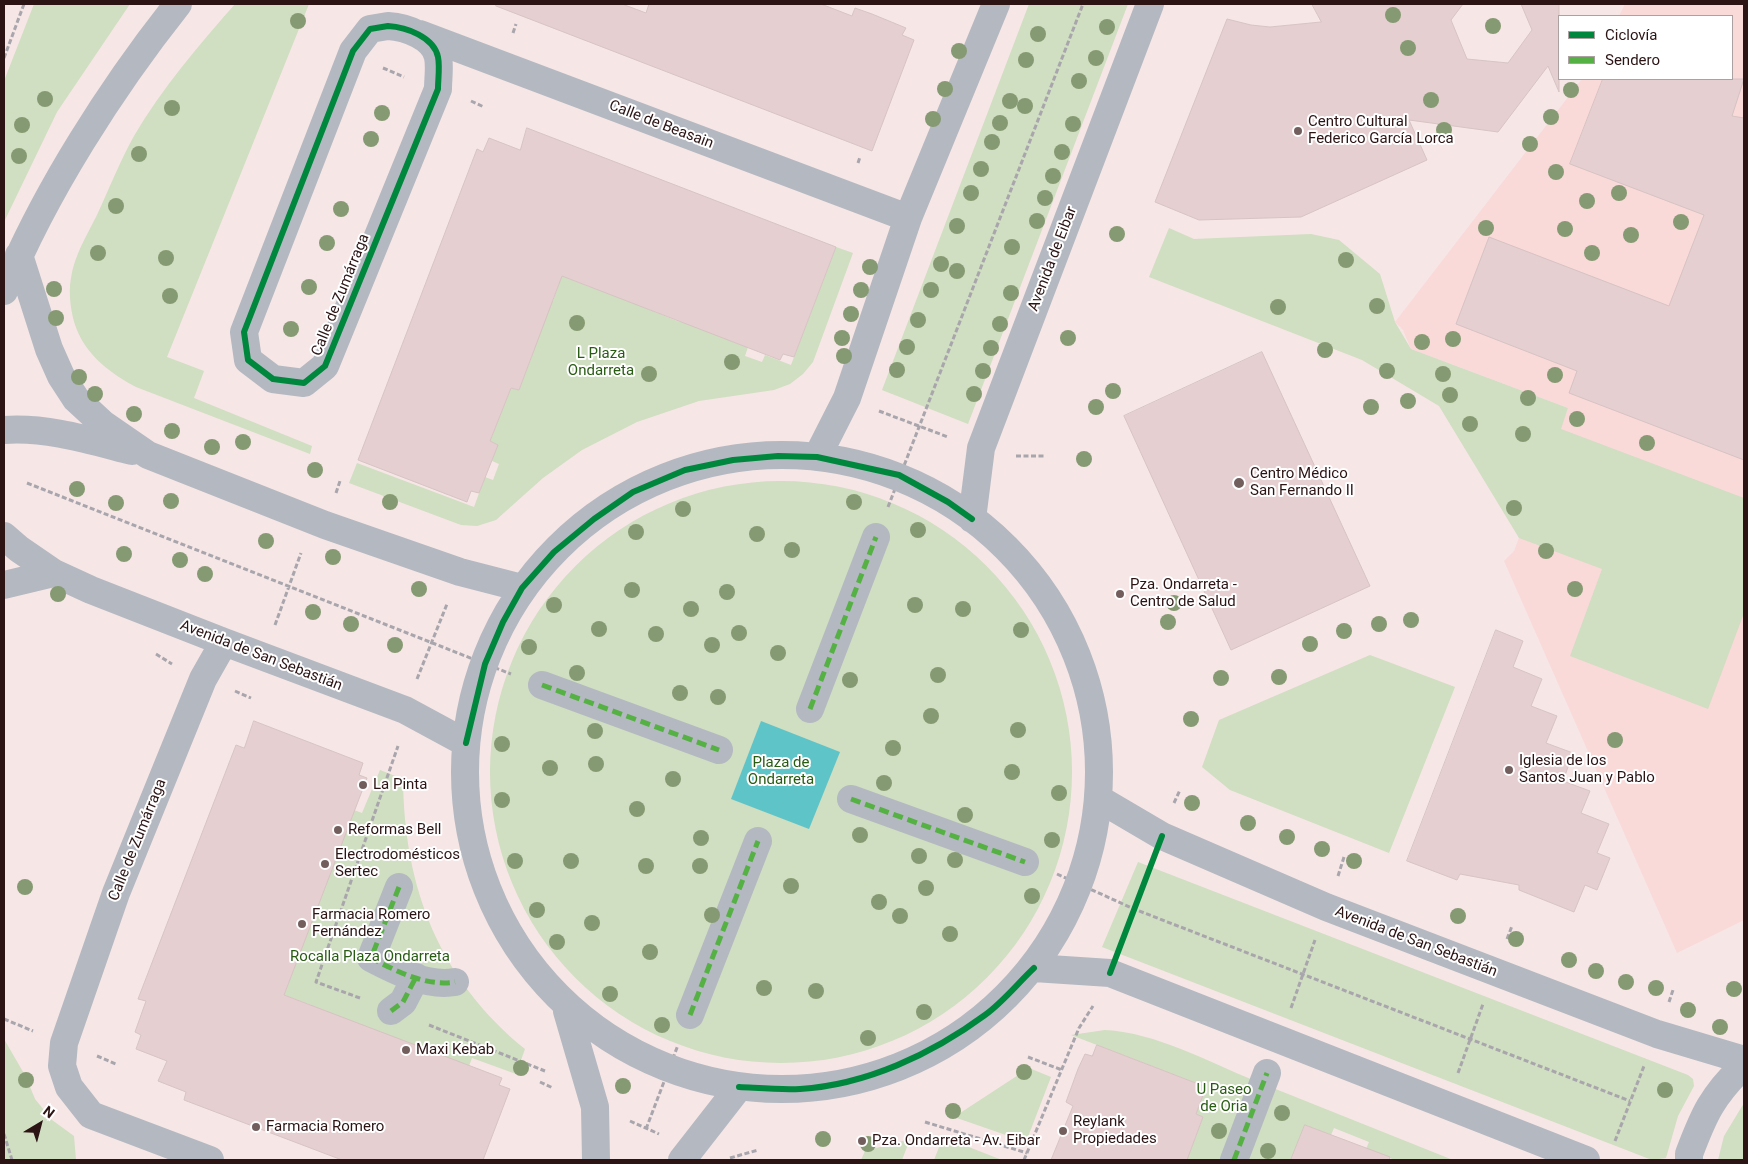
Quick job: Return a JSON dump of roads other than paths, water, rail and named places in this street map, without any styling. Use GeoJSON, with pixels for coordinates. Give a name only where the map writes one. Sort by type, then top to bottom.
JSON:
{"type":"FeatureCollection","features":[{"type":"Feature","properties":{"kind":"street"},"geometry":{"type":"LineString","coordinates":[[4,291],[19,256],[59,181],[113,94],[154,33],[178,4]]}},
{"type":"Feature","properties":{"kind":"street"},"geometry":{"type":"LineString","coordinates":[[817,457],[847,398],[908,218],[996,4]]}},
{"type":"Feature","properties":{"kind":"street","name":"Avenida de Eibar"},"geometry":{"type":"LineString","coordinates":[[972,519],[981,448],[1150,4]]}},
{"type":"Feature","properties":{"kind":"street","name":"Calle de Beasain"},"geometry":{"type":"LineString","coordinates":[[370,29],[398,26],[420,36],[908,218]]}},
{"type":"Feature","properties":{"kind":"street","name":"Calle de Zumárraga"},"geometry":{"type":"LineString","coordinates":[[370,29],[353,51],[244,332],[248,360],[272,379],[304,383],[326,366],[438,89],[438,56],[420,36]]}},
{"type":"Feature","properties":{"kind":"street"},"geometry":{"type":"LineString","coordinates":[[19,256],[49,349],[61,376],[76,399],[103,424],[148,455]]}},
{"type":"Feature","properties":{"kind":"street"},"geometry":{"type":"LineString","coordinates":[[4,430],[30,429],[61,433],[148,455],[325,525],[460,572],[522,588]]}},
{"type":"Feature","properties":{"kind":"street"},"geometry":{"type":"LineString","coordinates":[[778,456],[817,457],[900,475],[948,502],[972,519],[1036,577],[1062,610],[1087,671],[1098,798],[1083,886],[1055,941],[1034,968],[986,1014],[943,1043],[898,1064],[844,1083],[800,1088],[739,1088],[669,1070],[616,1044],[568,1011],[533,972],[514,945],[490,899],[474,861],[466,824],[466,743],[485,664],[503,622],[522,588],[554,552],[594,519],[633,492],[685,470],[732,460],[778,456]]}},
{"type":"Feature","properties":{"kind":"street","name":"Avenida de San Sebastián"},"geometry":{"type":"LineString","coordinates":[[4,536],[19,549],[54,573],[90,590],[405,710],[466,743]]}},
{"type":"Feature","properties":{"kind":"street"},"geometry":{"type":"LineString","coordinates":[[810,709],[876,537]]}},
{"type":"Feature","properties":{"kind":"street"},"geometry":{"type":"LineString","coordinates":[[4,585],[54,573]]}},
{"type":"Feature","properties":{"kind":"street","name":"Calle de Zumárraga"},"geometry":{"type":"LineString","coordinates":[[210,1160],[90,1115],[69,1087],[62,1066],[64,1043],[116,893],[203,679],[224,642]]}},
{"type":"Feature","properties":{"kind":"street"},"geometry":{"type":"LineString","coordinates":[[542,685],[719,750]]}},
{"type":"Feature","properties":{"kind":"street","name":"Avenida de San Sebastián"},"geometry":{"type":"LineString","coordinates":[[1098,798],[1162,836],[1326,907],[1657,1034],[1744,1060]]}},
{"type":"Feature","properties":{"kind":"street"},"geometry":{"type":"LineString","coordinates":[[852,799],[1025,862]]}},
{"type":"Feature","properties":{"kind":"street"},"geometry":{"type":"LineString","coordinates":[[690,1015],[758,841]]}},
{"type":"Feature","properties":{"kind":"street"},"geometry":{"type":"LineString","coordinates":[[399,887],[371,958],[393,970],[440,985],[455,982]]}},
{"type":"Feature","properties":{"kind":"street"},"geometry":{"type":"LineString","coordinates":[[1034,968],[1110,973],[1280,1038],[1586,1160]]}},
{"type":"Feature","properties":{"kind":"street"},"geometry":{"type":"LineString","coordinates":[[391,1010],[403,1002],[416,977]]}},
{"type":"Feature","properties":{"kind":"street"},"geometry":{"type":"LineString","coordinates":[[568,1011],[595,1107],[596,1160]]}},
{"type":"Feature","properties":{"kind":"street"},"geometry":{"type":"LineString","coordinates":[[1689,1160],[1689,1154],[1706,1109],[1728,1081],[1744,1065]]}},
{"type":"Feature","properties":{"kind":"street"},"geometry":{"type":"LineString","coordinates":[[1234,1160],[1267,1073]]}},
{"type":"Feature","properties":{"kind":"street"},"geometry":{"type":"LineString","coordinates":[[682,1160],[739,1088]]}},
{"type":"Feature","properties":{"kind":"water"},"geometry":{"type":"Polygon","coordinates":[[[761,721],[840,752],[809,829],[731,799],[761,721]]]}},
{"type":"Feature","properties":{"kind":"place","name":"Centro Cultural Federico García Lorca"},"geometry":{"type":"Point","coordinates":[1298,131]}},
{"type":"Feature","properties":{"kind":"place","name":"Centro Médico San Fernando II"},"geometry":{"type":"Point","coordinates":[1239,483]}},
{"type":"Feature","properties":{"kind":"place","name":"Pza. Ondarreta - Centro de Salud"},"geometry":{"type":"Point","coordinates":[1120,594]}},
{"type":"Feature","properties":{"kind":"place","name":"Iglesia de los Santos Juan y Pablo"},"geometry":{"type":"Point","coordinates":[1509,770]}},
{"type":"Feature","properties":{"kind":"place","name":"La Pinta"},"geometry":{"type":"Point","coordinates":[363,785]}},
{"type":"Feature","properties":{"kind":"place","name":"Reformas Bell"},"geometry":{"type":"Point","coordinates":[338,830]}},
{"type":"Feature","properties":{"kind":"place","name":"Electrodomésticos Sertec"},"geometry":{"type":"Point","coordinates":[325,864]}},
{"type":"Feature","properties":{"kind":"place","name":"Farmacia Romero Fernández"},"geometry":{"type":"Point","coordinates":[302,924]}},
{"type":"Feature","properties":{"kind":"place","name":"Maxi Kebab"},"geometry":{"type":"Point","coordinates":[406,1050]}},
{"type":"Feature","properties":{"kind":"place","name":"Farmacia Romero"},"geometry":{"type":"Point","coordinates":[256,1127]}},
{"type":"Feature","properties":{"kind":"place","name":"Reylank Propiedades"},"geometry":{"type":"Point","coordinates":[1063,1131]}},
{"type":"Feature","properties":{"kind":"place","name":"Pza. Ondarreta - Av. Eibar"},"geometry":{"type":"Point","coordinates":[862,1141]}},
{"type":"Feature","properties":{"kind":"park label","name":"L Plaza Ondarreta"},"geometry":{"type":"Point","coordinates":[601,362]}},
{"type":"Feature","properties":{"kind":"park label","name":"Plaza de Ondarreta"},"geometry":{"type":"Point","coordinates":[781,772]}},
{"type":"Feature","properties":{"kind":"park label","name":"Rocalla Plaza Ondarreta"},"geometry":{"type":"Point","coordinates":[370,957]}},
{"type":"Feature","properties":{"kind":"park label","name":"U Paseo de Oria"},"geometry":{"type":"Point","coordinates":[1224,1098]}}]}
